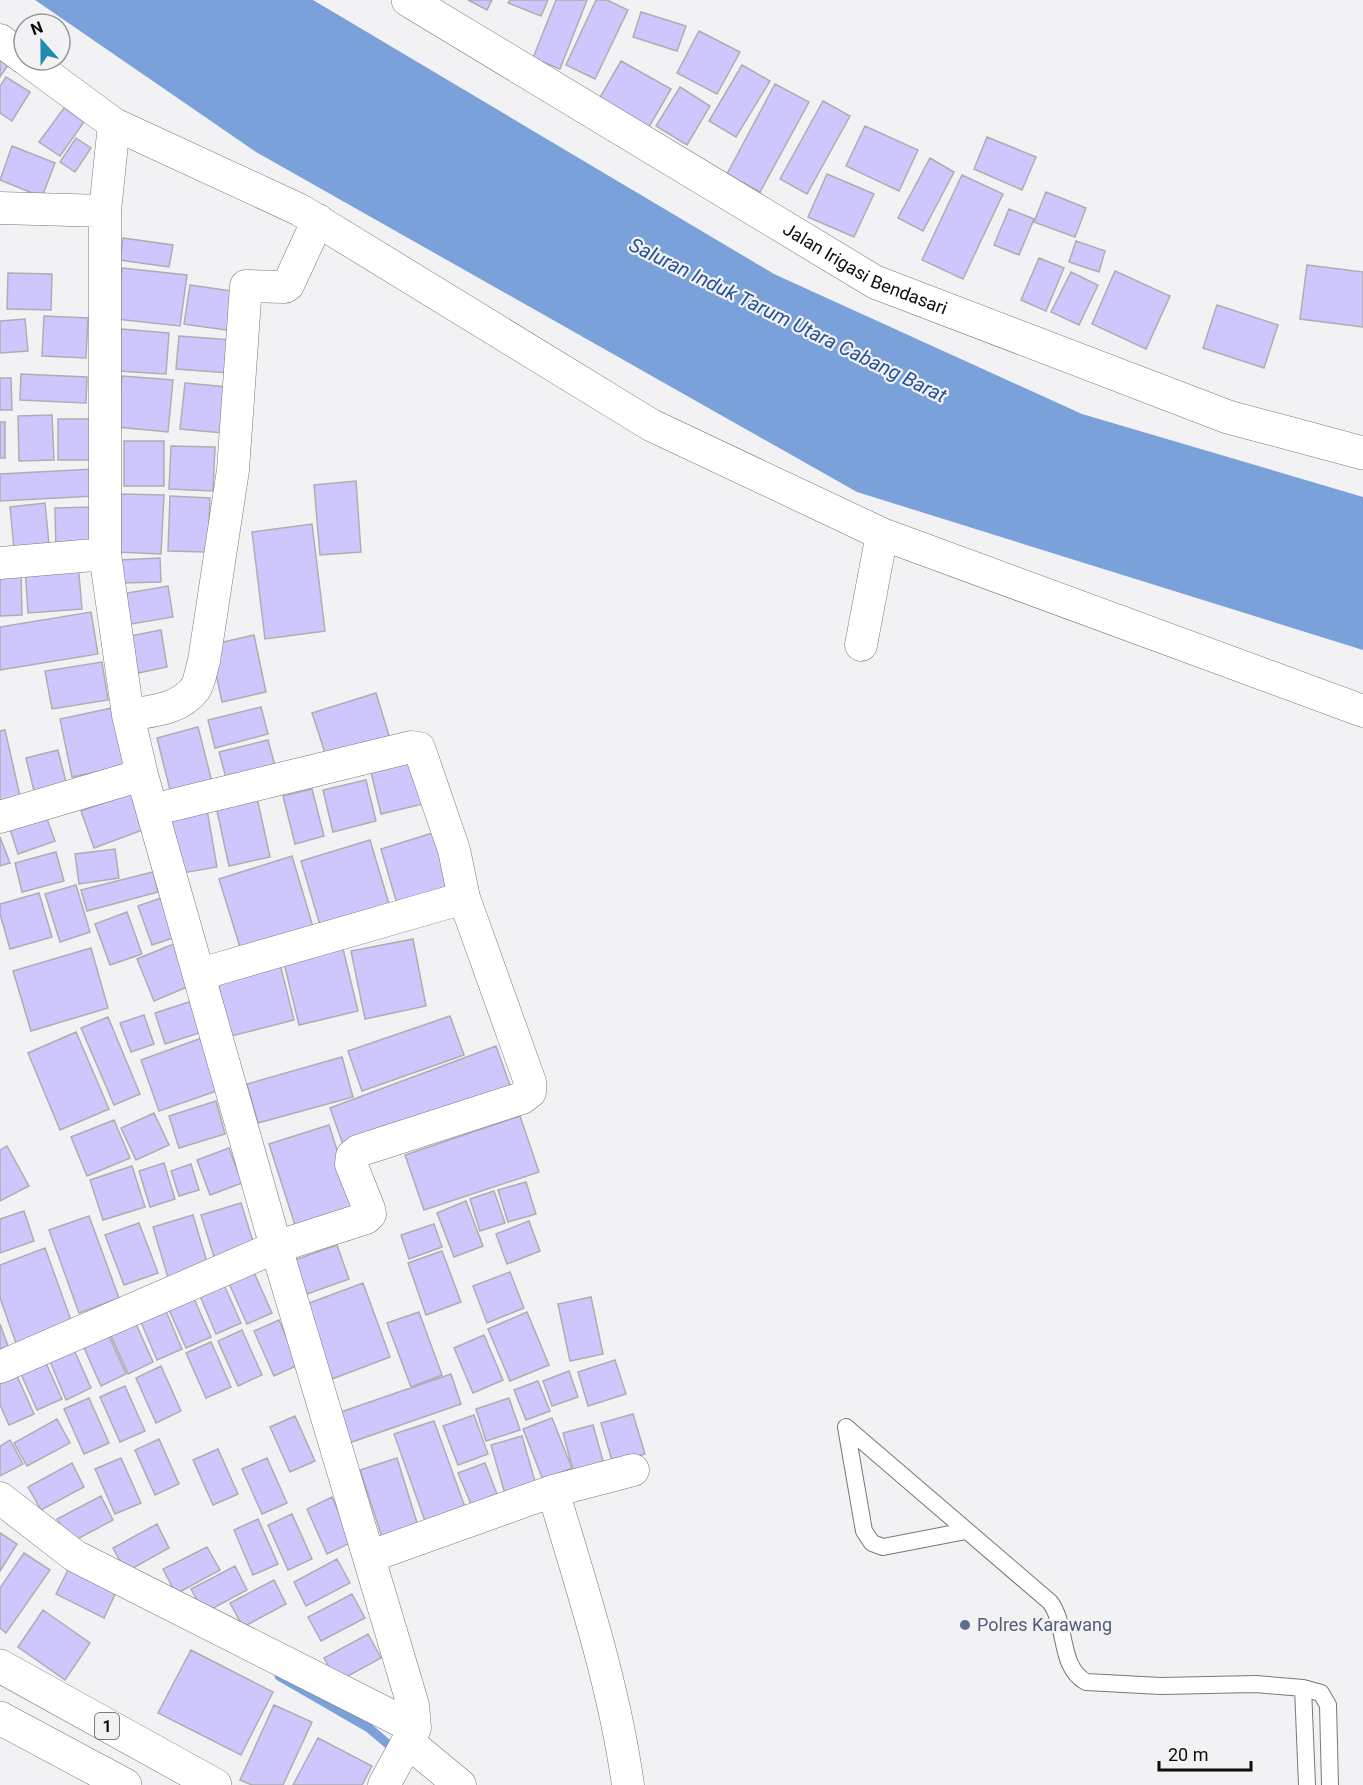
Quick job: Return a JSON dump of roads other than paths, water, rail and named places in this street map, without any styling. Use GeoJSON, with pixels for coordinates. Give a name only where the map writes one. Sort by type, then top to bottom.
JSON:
{"type":"FeatureCollection","features":[{"type":"Feature","properties":{"kind":"street","name":"Jalan Irigasi Bendasari"},"geometry":{"type":"LineString","coordinates":[[424,4],[875,282],[1228,417],[1363,453]]}},
{"type":"Feature","properties":{"kind":"street"},"geometry":{"type":"LineString","coordinates":[[44,72],[114,124],[318,220],[651,425],[882,534],[1363,711]]}},
{"type":"Feature","properties":{"kind":"street"},"geometry":{"type":"LineString","coordinates":[[114,124],[105,211],[105,554],[128,715],[142,775],[276,1247],[371,1556],[413,1705],[409,1740],[384,1785]]}},
{"type":"Feature","properties":{"kind":"street"},"geometry":{"type":"LineString","coordinates":[[0,208],[105,211]]}},
{"type":"Feature","properties":{"kind":"street"},"geometry":{"type":"LineString","coordinates":[[128,715],[160,710],[181,702],[195,688],[204,661],[233,470],[246,286],[285,287],[288,285],[318,220]]}},
{"type":"Feature","properties":{"kind":"street"},"geometry":{"type":"LineString","coordinates":[[861,645],[882,534]]}},
{"type":"Feature","properties":{"kind":"street"},"geometry":{"type":"LineString","coordinates":[[0,563],[105,554]]}},
{"type":"Feature","properties":{"kind":"street"},"geometry":{"type":"LineString","coordinates":[[0,1367],[276,1247],[366,1218],[370,1214],[351,1164],[352,1156],[358,1151],[522,1098],[530,1092],[530,1082],[464,898],[454,850],[419,748],[411,747],[152,810]]}},
{"type":"Feature","properties":{"kind":"street"},"geometry":{"type":"LineString","coordinates":[[0,818],[142,775]]}},
{"type":"Feature","properties":{"kind":"street"},"geometry":{"type":"LineString","coordinates":[[200,974],[464,898]]}},
{"type":"Feature","properties":{"kind":"street"},"geometry":{"type":"LineString","coordinates":[[371,1556],[553,1491],[633,1470]]}},
{"type":"Feature","properties":{"kind":"street"},"geometry":{"type":"LineString","coordinates":[[553,1491],[621,1734],[628,1785]]}},
{"type":"Feature","properties":{"kind":"street"},"geometry":{"type":"LineString","coordinates":[[0,1498],[75,1556],[409,1740],[460,1785]]}},
{"type":"Feature","properties":{"kind":"street","name":"1"},"geometry":{"type":"LineString","coordinates":[[0,1666],[215,1785]]}},
{"type":"Feature","properties":{"kind":"street","name":"1"},"geometry":{"type":"LineString","coordinates":[[0,1718],[125,1785]]}},
{"type":"Feature","properties":{"kind":"lane"},"geometry":{"type":"LineString","coordinates":[[966,1531],[882,1547],[872,1543],[864,1531],[846,1426],[1050,1602],[1057,1611],[1071,1669],[1076,1677],[1086,1682],[1161,1686],[1256,1684],[1322,1692],[1328,1705],[1330,1785]]}},
{"type":"Feature","properties":{"kind":"lane"},"geometry":{"type":"LineString","coordinates":[[1302,1688],[1307,1785]]}},
{"type":"Feature","properties":{"kind":"water","name":"Saluran Induk Tarum Utara Cabang Barat"},"geometry":{"type":"Polygon","coordinates":[[[35,0],[313,0],[774,274],[1082,414],[1363,497],[1363,650],[857,492],[256,152],[72,25],[72,12],[52,12],[35,0]]]}},
{"type":"Feature","properties":{"kind":"waterway"},"geometry":{"type":"LineString","coordinates":[[279,1676],[369,1728],[396,1751]]}},
{"type":"Feature","properties":{"kind":"place","name":"Polres Karawang"},"geometry":{"type":"Point","coordinates":[965,1625]}}]}
